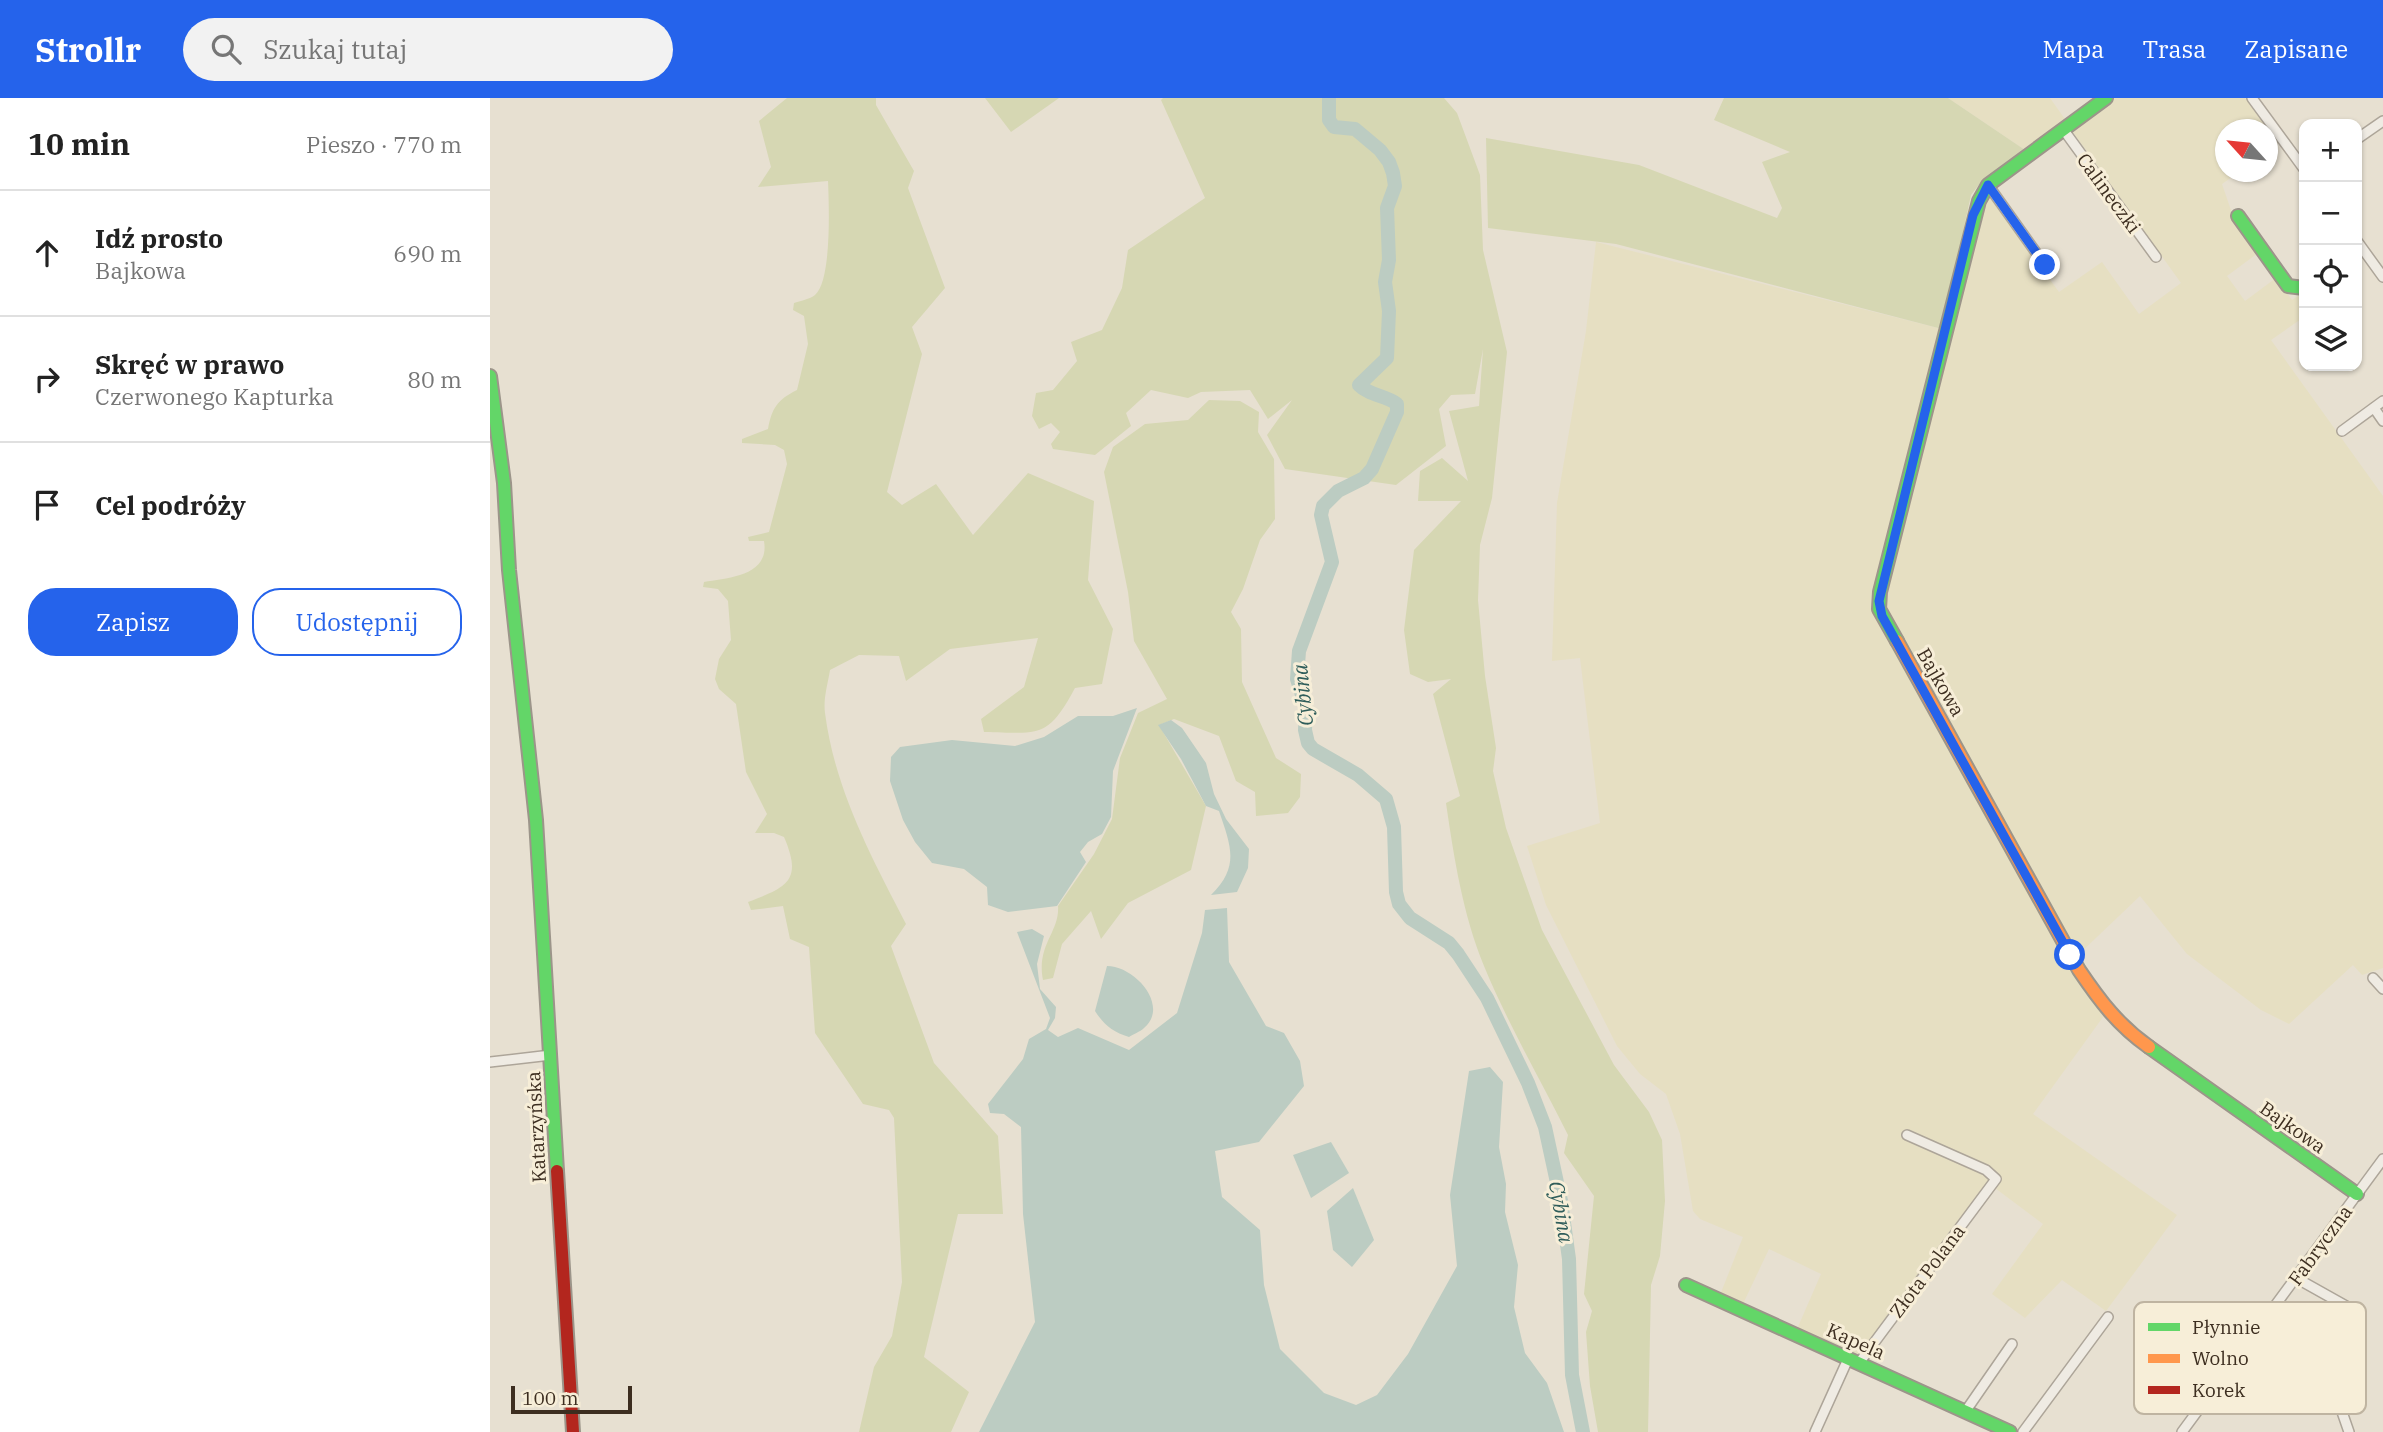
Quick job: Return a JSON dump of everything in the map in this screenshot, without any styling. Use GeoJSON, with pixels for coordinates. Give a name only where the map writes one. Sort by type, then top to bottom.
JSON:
{"type":"FeatureCollection","features":[{"type":"Feature","properties":{"kind":"street","name":"Bajkowa"},"geometry":{"type":"LineString","coordinates":[[2106,98],[1988,185],[1973,215],[1880,592],[1882,616],[2083,978],[2113,1021],[2357,1195]]}},
{"type":"Feature","properties":{"kind":"street"},"geometry":{"type":"LineString","coordinates":[[2252,98],[2299,162]]}},
{"type":"Feature","properties":{"kind":"street"},"geometry":{"type":"LineString","coordinates":[[2362,136],[2383,121]]}},
{"type":"Feature","properties":{"kind":"street","name":"Calineczki"},"geometry":{"type":"LineString","coordinates":[[2063,129],[2156,257]]}},
{"type":"Feature","properties":{"kind":"street"},"geometry":{"type":"LineString","coordinates":[[1988,185],[2045,265]]}},
{"type":"Feature","properties":{"kind":"street"},"geometry":{"type":"LineString","coordinates":[[2238,216],[2288,286],[2299,287]]}},
{"type":"Feature","properties":{"kind":"street"},"geometry":{"type":"LineString","coordinates":[[2362,251],[2383,277]]}},
{"type":"Feature","properties":{"kind":"street","name":"Katarzyńska"},"geometry":{"type":"LineString","coordinates":[[490,376],[504,483],[509,570],[536,820],[573,1432]]}},
{"type":"Feature","properties":{"kind":"street"},"geometry":{"type":"LineString","coordinates":[[2342,431],[2383,401]]}},
{"type":"Feature","properties":{"kind":"street"},"geometry":{"type":"LineString","coordinates":[[2374,408],[2383,421]]}},
{"type":"Feature","properties":{"kind":"street"},"geometry":{"type":"LineString","coordinates":[[2373,978],[2383,989]]}},
{"type":"Feature","properties":{"kind":"street"},"geometry":{"type":"LineString","coordinates":[[490,1062],[551,1055]]}},
{"type":"Feature","properties":{"kind":"street","name":"Złota Polana"},"geometry":{"type":"LineString","coordinates":[[1815,1432],[1854,1361],[1996,1178],[1986,1170],[1907,1135]]}},
{"type":"Feature","properties":{"kind":"street","name":"Fabryczna"},"geometry":{"type":"LineString","coordinates":[[2278,1302],[2383,1159]]}},
{"type":"Feature","properties":{"kind":"street"},"geometry":{"type":"LineString","coordinates":[[2296,1278],[2337,1302]]}},
{"type":"Feature","properties":{"kind":"street","name":"Kapela"},"geometry":{"type":"LineString","coordinates":[[1686,1285],[2010,1432]]}},
{"type":"Feature","properties":{"kind":"street"},"geometry":{"type":"LineString","coordinates":[[2023,1432],[2108,1317]]}},
{"type":"Feature","properties":{"kind":"street"},"geometry":{"type":"LineString","coordinates":[[1965,1412],[2012,1344]]}},
{"type":"Feature","properties":{"kind":"street","name":"Fabryczna"},"geometry":{"type":"LineString","coordinates":[[2182,1432],[2195,1414]]}},
{"type":"Feature","properties":{"kind":"street"},"geometry":{"type":"LineString","coordinates":[[2342,1414],[2348,1432]]}},
{"type":"Feature","properties":{"kind":"shaded area"},"geometry":{"type":"Polygon","coordinates":[[[1948,98],[2050,98],[2067,122],[2025,150],[1948,98]]]}},
{"type":"Feature","properties":{"kind":"shaded area"},"geometry":{"type":"Polygon","coordinates":[[[2112,98],[2245,98],[2260,119],[2215,119],[2215,182],[2225,182],[2222,184],[2235,222],[2258,253],[2227,276],[2245,301],[2276,278],[2292,300],[2299,295],[2299,320],[2271,340],[2383,496],[2383,968],[2362,975],[2353,965],[2289,1024],[2261,1010],[2187,954],[2140,896],[2076,957],[1885,615],[1884,597],[1984,189],[2059,292],[2102,262],[2139,314],[2181,283],[2070,128],[2112,98]]]}},
{"type":"Feature","properties":{"kind":"shaded area"},"geometry":{"type":"Polygon","coordinates":[[[1596,242],[1942,329],[1875,595],[2103,1017],[2033,1114],[2177,1215],[2106,1311],[2062,1280],[2025,1318],[1992,1294],[2043,1224],[1987,1182],[1860,1356],[1797,1329],[1821,1274],[1769,1249],[1742,1306],[1720,1295],[1743,1237],[1700,1219],[1693,1211],[1680,1134],[1666,1094],[1640,1074],[1617,1046],[1546,905],[1527,846],[1600,823],[1580,658],[1552,661],[1557,503],[1586,331],[1596,242]]]}},
{"type":"Feature","properties":{"kind":"shaded area"},"geometry":{"type":"Polygon","coordinates":[[[1137,708],[1113,771],[1111,817],[1102,834],[1088,842],[1080,852],[1086,862],[1057,906],[1008,912],[988,905],[987,887],[964,869],[932,863],[915,842],[903,820],[890,781],[891,757],[900,747],[952,740],[1015,746],[1044,737],[1078,716],[1113,716],[1137,708]]]}},
{"type":"Feature","properties":{"kind":"shaded area"},"geometry":{"type":"Polygon","coordinates":[[[1171,720],[1182,728],[1206,763],[1214,794],[1226,819],[1249,849],[1248,868],[1237,892],[1211,895],[1226,875],[1229,865],[1227,835],[1219,811],[1206,806],[1181,759],[1158,725],[1171,720]]]}},
{"type":"Feature","properties":{"kind":"shaded area"},"geometry":{"type":"Polygon","coordinates":[[[1227,908],[1229,962],[1266,1026],[1284,1033],[1300,1061],[1304,1086],[1259,1142],[1215,1151],[1222,1197],[1260,1230],[1264,1285],[1280,1349],[1324,1393],[1356,1405],[1377,1395],[1408,1354],[1457,1266],[1450,1195],[1469,1071],[1490,1067],[1503,1082],[1499,1147],[1506,1184],[1505,1212],[1518,1265],[1514,1307],[1525,1353],[1547,1383],[1564,1432],[979,1432],[1035,1322],[1023,1214],[1021,1127],[1004,1114],[990,1113],[988,1104],[1023,1059],[1029,1039],[1046,1029],[1050,1018],[1017,932],[1032,929],[1044,936],[1037,964],[1040,989],[1056,1007],[1055,1018],[1048,1030],[1058,1037],[1078,1028],[1129,1050],[1177,1013],[1202,933],[1205,910],[1227,908]]]}},
{"type":"Feature","properties":{"kind":"shaded area"},"geometry":{"type":"Polygon","coordinates":[[[1107,966],[1118,968],[1138,980],[1151,999],[1151,1019],[1129,1037],[1109,1027],[1095,1011],[1107,966]]]}},
{"type":"Feature","properties":{"kind":"shaded area"},"geometry":{"type":"Polygon","coordinates":[[[1331,1142],[1349,1173],[1311,1198],[1293,1155],[1331,1142]]]}},
{"type":"Feature","properties":{"kind":"shaded area"},"geometry":{"type":"Polygon","coordinates":[[[1353,1188],[1374,1240],[1352,1267],[1333,1250],[1327,1211],[1353,1188]]]}},
{"type":"Feature","properties":{"kind":"green space"},"geometry":{"type":"Polygon","coordinates":[[[787,98],[876,98],[876,105],[914,171],[908,188],[945,288],[912,327],[922,354],[887,492],[902,505],[936,484],[973,535],[1028,473],[1094,501],[1088,580],[1113,629],[1102,684],[1075,688],[1057,717],[1040,730],[1030,732],[984,732],[981,719],[1024,687],[1038,638],[950,649],[906,681],[899,656],[859,655],[830,670],[825,708],[837,769],[856,822],[906,924],[891,946],[934,1063],[998,1136],[1003,1214],[958,1214],[924,1357],[969,1392],[951,1432],[859,1432],[874,1367],[892,1336],[902,1282],[894,1118],[889,1110],[863,1104],[815,1033],[809,947],[790,939],[783,906],[751,910],[748,902],[782,886],[788,880],[792,864],[784,837],[774,833],[755,833],[767,814],[746,772],[736,704],[719,689],[715,679],[719,659],[731,640],[728,601],[718,589],[703,587],[704,582],[745,573],[761,562],[764,541],[749,541],[748,537],[769,532],[787,464],[784,450],[775,445],[742,443],[742,439],[768,429],[776,405],[797,390],[808,344],[804,316],[793,310],[794,303],[815,295],[820,287],[827,259],[828,181],[758,187],[771,167],[759,121],[787,98]]]}},
{"type":"Feature","properties":{"kind":"green space"},"geometry":{"type":"Polygon","coordinates":[[[985,98],[1059,98],[1011,132],[985,98]]]}},
{"type":"Feature","properties":{"kind":"green space"},"geometry":{"type":"Polygon","coordinates":[[[1444,98],[1457,113],[1480,175],[1483,250],[1507,352],[1492,498],[1480,545],[1478,600],[1485,676],[1496,748],[1493,771],[1506,828],[1542,930],[1614,1065],[1649,1112],[1662,1140],[1665,1201],[1660,1256],[1651,1285],[1648,1432],[1598,1432],[1590,1386],[1586,1332],[1592,1311],[1584,1294],[1594,1196],[1564,1153],[1568,1135],[1503,1009],[1470,927],[1446,803],[1460,796],[1433,694],[1451,679],[1428,682],[1410,674],[1404,630],[1414,550],[1461,501],[1418,501],[1420,471],[1442,458],[1468,481],[1449,411],[1479,406],[1483,349],[1475,394],[1451,395],[1439,409],[1446,446],[1396,485],[1285,469],[1267,435],[1292,400],[1268,419],[1250,390],[1201,392],[1188,398],[1151,390],[1126,413],[1131,426],[1095,455],[1053,449],[1051,444],[1060,432],[1051,423],[1039,429],[1032,416],[1036,393],[1053,390],[1077,361],[1071,342],[1102,330],[1122,288],[1128,250],[1205,198],[1161,100],[1444,98]]]}},
{"type":"Feature","properties":{"kind":"green space"},"geometry":{"type":"Polygon","coordinates":[[[1724,98],[1948,98],[2025,150],[1981,182],[1971,195],[1942,329],[1616,244],[1488,228],[1486,138],[1639,165],[1777,218],[1782,208],[1762,162],[1790,152],[1714,120],[1724,98]]]}},
{"type":"Feature","properties":{"kind":"green space"},"geometry":{"type":"Polygon","coordinates":[[[1209,400],[1240,401],[1259,412],[1258,432],[1274,459],[1275,519],[1260,540],[1243,589],[1231,612],[1241,629],[1242,682],[1276,758],[1301,774],[1300,797],[1288,813],[1256,816],[1255,792],[1236,781],[1219,736],[1174,719],[1159,725],[1206,806],[1191,870],[1128,903],[1101,939],[1091,911],[1062,944],[1053,978],[1043,980],[1043,957],[1056,924],[1058,906],[1094,854],[1112,819],[1120,758],[1138,713],[1167,699],[1134,641],[1128,592],[1104,472],[1113,447],[1145,424],[1188,420],[1209,400]]]}},
{"type":"Feature","properties":{"kind":"waterway","name":"Cybina"},"geometry":{"type":"LineString","coordinates":[[1329,98],[1329,120],[1334,127],[1355,129],[1380,150],[1393,173],[1395,186],[1387,208],[1387,358],[1359,385],[1397,404],[1397,412],[1372,469],[1364,478],[1338,491],[1323,506],[1321,515],[1332,562],[1299,651],[1297,679],[1306,708],[1305,730],[1308,743],[1313,749],[1358,775],[1386,799],[1394,827],[1396,892],[1399,904],[1410,918],[1449,943],[1458,954],[1487,998],[1528,1083],[1545,1127],[1561,1201],[1569,1259],[1572,1375],[1583,1432]]}},
{"type":"Feature","properties":{"kind":"traffic: fast"},"geometry":{"type":"LineString","coordinates":[[1897,641],[1879,609],[1880,592],[1979,201],[1988,185],[2106,98]]}},
{"type":"Feature","properties":{"kind":"traffic: fast"},"geometry":{"type":"LineString","coordinates":[[2238,216],[2288,286],[2299,287]]}},
{"type":"Feature","properties":{"kind":"traffic: fast"},"geometry":{"type":"LineString","coordinates":[[490,376],[504,483],[509,570],[536,820],[557,1171]]}},
{"type":"Feature","properties":{"kind":"traffic: fast"},"geometry":{"type":"LineString","coordinates":[[2149,1047],[2357,1194]]}},
{"type":"Feature","properties":{"kind":"traffic: fast"},"geometry":{"type":"LineString","coordinates":[[1686,1285],[2010,1432]]}},
{"type":"Feature","properties":{"kind":"traffic: slow"},"geometry":{"type":"LineString","coordinates":[[1897,641],[2079,970],[2110,1012],[2149,1047]]}},
{"type":"Feature","properties":{"kind":"traffic: jam"},"geometry":{"type":"LineString","coordinates":[[557,1171],[573,1432]]}},
{"type":"Feature","properties":{"kind":"route"},"geometry":{"type":"LineString","coordinates":[[2045,265],[1988,185],[1973,215],[1949,322],[1880,592],[1879,608],[2070,955]]}}]}
